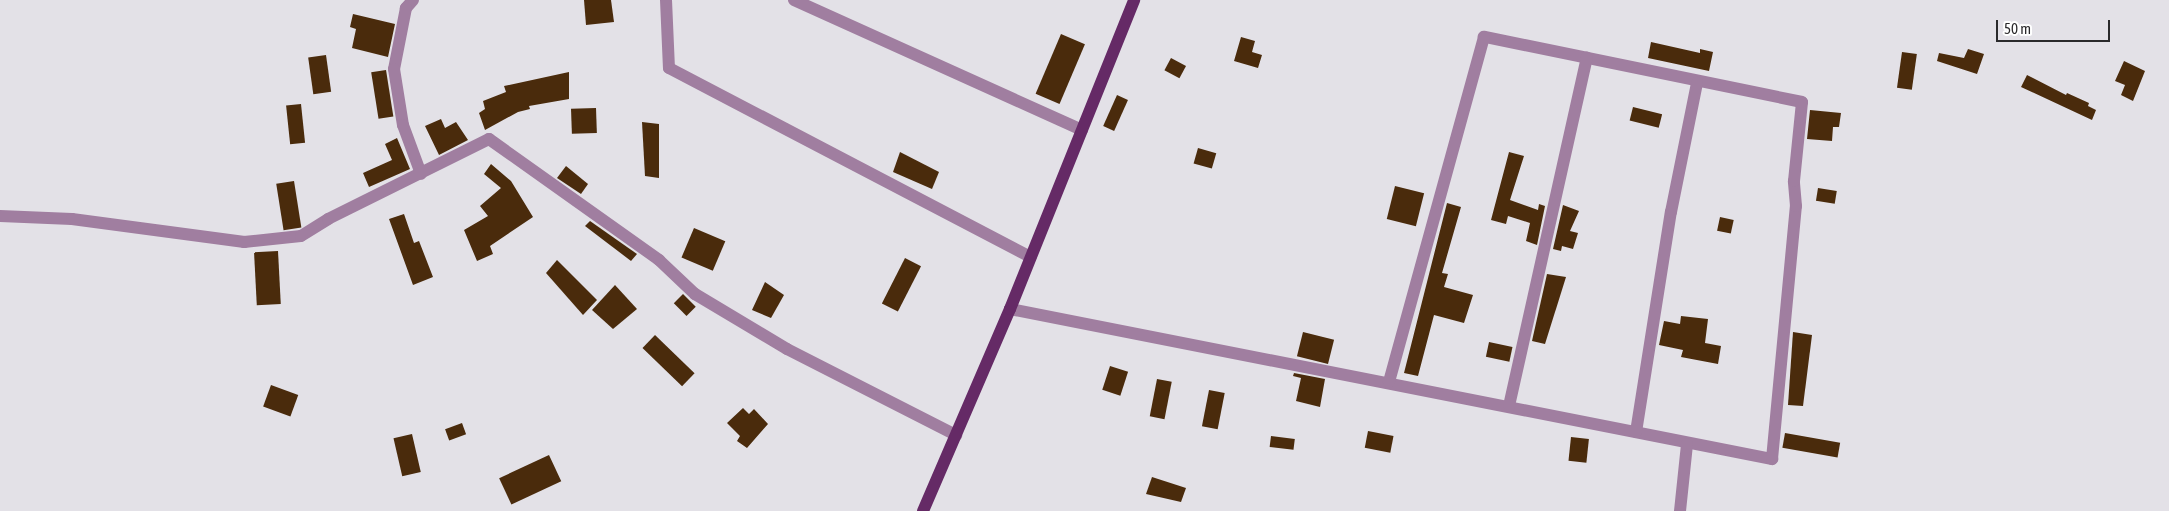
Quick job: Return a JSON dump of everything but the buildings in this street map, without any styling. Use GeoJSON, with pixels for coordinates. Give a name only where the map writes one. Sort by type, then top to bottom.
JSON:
{"type":"FeatureCollection","features":[{"type":"Feature","properties":{"kind":"main road"},"geometry":{"type":"LineString","coordinates":[[923,511],[1010,309],[1134,0]]}},
{"type":"Feature","properties":{"kind":"street"},"geometry":{"type":"LineString","coordinates":[[413,0],[406,8],[394,69],[403,125],[421,174]]}},
{"type":"Feature","properties":{"kind":"street"},"geometry":{"type":"LineString","coordinates":[[666,0],[669,68],[1031,257]]}},
{"type":"Feature","properties":{"kind":"street"},"geometry":{"type":"LineString","coordinates":[[794,0],[1082,130]]}},
{"type":"Feature","properties":{"kind":"street"},"geometry":{"type":"LineString","coordinates":[[1010,309],[1509,406],[1687,444],[1772,459],[1796,206],[1794,181],[1802,102],[1723,84],[1697,83],[1484,37],[1388,382]]}},
{"type":"Feature","properties":{"kind":"street"},"geometry":{"type":"LineString","coordinates":[[1509,406],[1587,58]]}},
{"type":"Feature","properties":{"kind":"street"},"geometry":{"type":"LineString","coordinates":[[1636,432],[1671,212],[1697,83]]}},
{"type":"Feature","properties":{"kind":"street"},"geometry":{"type":"LineString","coordinates":[[0,216],[72,219],[244,242],[301,236],[489,139],[659,260],[696,294],[787,349],[956,434]]}},
{"type":"Feature","properties":{"kind":"street"},"geometry":{"type":"LineString","coordinates":[[1680,511],[1687,444]]}}]}
